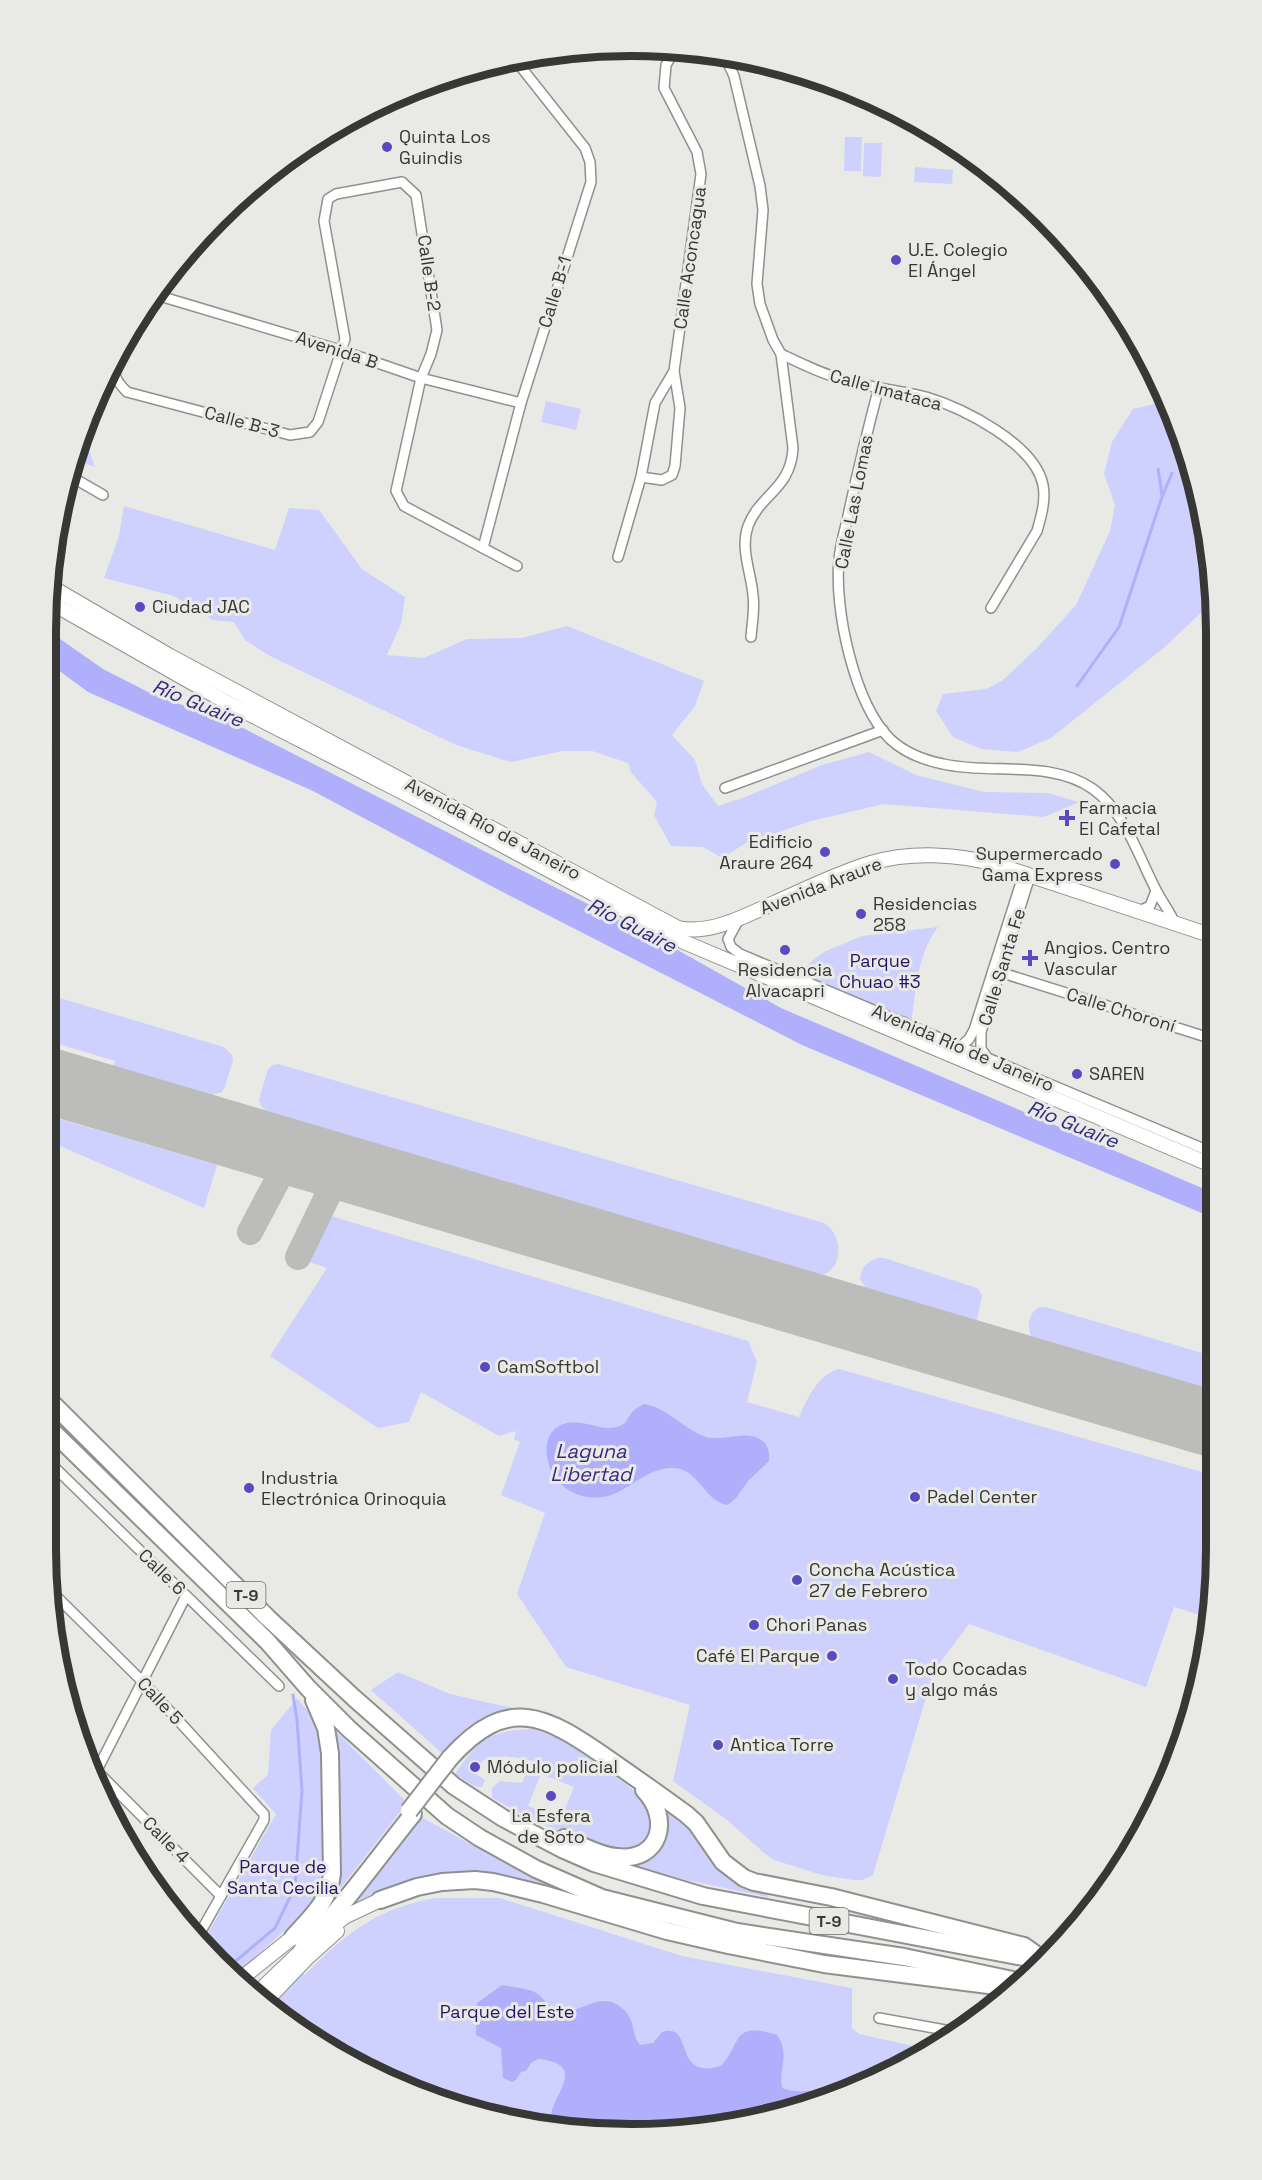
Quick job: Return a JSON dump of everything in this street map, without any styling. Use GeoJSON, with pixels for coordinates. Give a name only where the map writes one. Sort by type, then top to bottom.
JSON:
{"type":"FeatureCollection","features":[{"type":"Feature","properties":{"kind":"highway","name":"T-9"},"geometry":{"type":"LineString","coordinates":[[56,1407],[268,1618],[354,1698],[454,1786],[503,1818],[594,1863],[693,1893],[1035,1959]]}},
{"type":"Feature","properties":{"kind":"highway","name":"T-9"},"geometry":{"type":"LineString","coordinates":[[56,1435],[267,1641],[308,1688],[349,1729],[447,1816],[480,1838],[536,1869],[602,1898],[737,1932],[904,1958],[1012,1980]]}},
{"type":"Feature","properties":{"kind":"highway"},"geometry":{"type":"LineString","coordinates":[[297,1944],[322,1905],[332,1874],[328,1741],[323,1719],[308,1688]]}},
{"type":"Feature","properties":{"kind":"highway"},"geometry":{"type":"LineString","coordinates":[[297,1944],[411,1813],[473,1735],[495,1723],[513,1718],[543,1720],[560,1727],[585,1743],[686,1814],[696,1823],[723,1862],[744,1878],[764,1885],[798,1889],[1024,1946],[1038,1956]]}},
{"type":"Feature","properties":{"kind":"highway"},"geometry":{"type":"LineString","coordinates":[[452,1761],[471,1743],[500,1726],[522,1722],[544,1725],[568,1737],[642,1788],[657,1806],[660,1823],[656,1840],[650,1847],[633,1856],[616,1857],[536,1827],[503,1818]]}},
{"type":"Feature","properties":{"kind":"highway"},"geometry":{"type":"LineString","coordinates":[[380,1900],[417,1887],[442,1882],[475,1880],[494,1882],[543,1894],[667,1931],[802,1960],[938,1980],[1004,1987]]}},
{"type":"Feature","properties":{"kind":"street","name":"Calle Aconcagua"},"geometry":{"type":"LineString","coordinates":[[642,477],[668,479],[674,471],[680,408],[674,371],[701,174],[697,152],[664,88],[666,65],[670,57]]}},
{"type":"Feature","properties":{"kind":"street"},"geometry":{"type":"LineString","coordinates":[[729,64],[734,76],[757,165],[763,210],[757,284],[766,324],[781,354],[791,431],[792,461],[782,483],[756,512],[748,527],[745,552],[754,598],[751,637]]}},
{"type":"Feature","properties":{"kind":"street","name":"Calle B-1"},"geometry":{"type":"LineString","coordinates":[[483,548],[521,403],[591,182],[590,162],[585,148],[521,67]]}},
{"type":"Feature","properties":{"kind":"street","name":"Calle B-2"},"geometry":{"type":"LineString","coordinates":[[340,350],[345,339],[324,221],[328,199],[336,194],[402,182],[416,195],[437,330],[431,354],[421,378],[396,491],[404,506],[517,566]]}},
{"type":"Feature","properties":{"kind":"street","name":"Avenida B"},"geometry":{"type":"LineString","coordinates":[[162,297],[340,350],[421,378],[521,403]]}},
{"type":"Feature","properties":{"kind":"street","name":"Calle B-3"},"geometry":{"type":"LineString","coordinates":[[115,375],[118,382],[128,392],[290,435],[310,432],[318,422],[340,350]]}},
{"type":"Feature","properties":{"kind":"street","name":"Calle Imataca"},"geometry":{"type":"LineString","coordinates":[[781,354],[815,370],[846,380],[927,398],[962,411],[991,427],[1025,453],[1036,466],[1043,485],[1041,517],[1037,531],[991,608]]}},
{"type":"Feature","properties":{"kind":"street","name":"Calle Aconcagua"},"geometry":{"type":"LineString","coordinates":[[618,557],[642,477],[655,403],[674,371]]}},
{"type":"Feature","properties":{"kind":"street","name":"Calle Las Lomas"},"geometry":{"type":"LineString","coordinates":[[879,387],[839,558],[838,597],[844,637],[872,715],[900,747],[926,760],[959,767],[1049,772],[1068,777],[1094,789],[1117,814],[1126,828],[1156,891],[1175,924]]}},
{"type":"Feature","properties":{"kind":"street"},"geometry":{"type":"LineString","coordinates":[[76,480],[103,495]]}},
{"type":"Feature","properties":{"kind":"street","name":"Avenida Río de Janeiro"},"geometry":{"type":"LineString","coordinates":[[57,590],[170,656],[678,928],[698,930],[739,919]]}},
{"type":"Feature","properties":{"kind":"street","name":"Avenida Río de Janeiro"},"geometry":{"type":"LineString","coordinates":[[57,606],[226,702],[404,793],[684,942],[1206,1163]]}},
{"type":"Feature","properties":{"kind":"street"},"geometry":{"type":"LineString","coordinates":[[725,788],[883,730]]}},
{"type":"Feature","properties":{"kind":"street","name":"Avenida Araure"},"geometry":{"type":"LineString","coordinates":[[739,919],[860,867],[892,859],[959,857],[980,860],[1027,874],[1206,934]]}},
{"type":"Feature","properties":{"kind":"street","name":"Calle Santa Fe"},"geometry":{"type":"LineString","coordinates":[[961,1046],[969,1040],[974,1030],[996,971],[1027,874]]}},
{"type":"Feature","properties":{"kind":"street"},"geometry":{"type":"LineString","coordinates":[[1137,912],[1150,906],[1156,891]]}},
{"type":"Feature","properties":{"kind":"street","name":"Avenida Río de Janeiro"},"geometry":{"type":"LineString","coordinates":[[739,919],[728,939],[734,951],[1206,1150]]}},
{"type":"Feature","properties":{"kind":"street","name":"Calle Santa Fe"},"geometry":{"type":"LineString","coordinates":[[987,1057],[981,1049],[981,1032],[996,971]]}},
{"type":"Feature","properties":{"kind":"street","name":"Calle Choroní"},"geometry":{"type":"LineString","coordinates":[[996,971],[1206,1037]]}},
{"type":"Feature","properties":{"kind":"street"},"geometry":{"type":"LineString","coordinates":[[844,1011],[903,1024]]}},
{"type":"Feature","properties":{"kind":"street","name":"Calle 6"},"geometry":{"type":"LineString","coordinates":[[56,1469],[279,1686]]}},
{"type":"Feature","properties":{"kind":"street"},"geometry":{"type":"LineString","coordinates":[[98,1767],[186,1596]]}},
{"type":"Feature","properties":{"kind":"street","name":"Calle 5"},"geometry":{"type":"LineString","coordinates":[[58,1598],[143,1682],[264,1814],[264,1820],[221,1896]]}},
{"type":"Feature","properties":{"kind":"street","name":"Calle 4"},"geometry":{"type":"LineString","coordinates":[[106,1785],[221,1896]]}},
{"type":"Feature","properties":{"kind":"street"},"geometry":{"type":"LineString","coordinates":[[201,1931],[221,1896]]}},
{"type":"Feature","properties":{"kind":"street"},"geometry":{"type":"LineString","coordinates":[[246,1976],[297,1944],[311,1947],[344,1917],[380,1900]]}},
{"type":"Feature","properties":{"kind":"street"},"geometry":{"type":"LineString","coordinates":[[270,1996],[325,1941],[380,1900]]}},
{"type":"Feature","properties":{"kind":"street"},"geometry":{"type":"LineString","coordinates":[[260,1989],[297,1944]]}},
{"type":"Feature","properties":{"kind":"street"},"geometry":{"type":"LineString","coordinates":[[879,2018],[947,2030]]}},
{"type":"Feature","properties":{"kind":"green space"},"geometry":{"type":"Polygon","coordinates":[[[845,137],[862,137],[861,171],[844,171],[845,137]]]}},
{"type":"Feature","properties":{"kind":"green space"},"geometry":{"type":"Polygon","coordinates":[[[864,143],[882,143],[881,177],[863,176],[864,143]]]}},
{"type":"Feature","properties":{"kind":"green space"},"geometry":{"type":"Polygon","coordinates":[[[915,167],[953,170],[952,184],[914,182],[915,167]]]}},
{"type":"Feature","properties":{"kind":"green space"},"geometry":{"type":"Polygon","coordinates":[[[546,401],[581,409],[576,430],[541,422],[546,401]]]}},
{"type":"Feature","properties":{"kind":"green space"},"geometry":{"type":"Polygon","coordinates":[[[1159,403],[1176,446],[1187,482],[1202,556],[1205,608],[1166,646],[1051,738],[1018,752],[981,749],[953,737],[936,711],[943,694],[986,689],[1003,680],[1037,648],[1076,605],[1110,531],[1115,505],[1104,474],[1112,442],[1133,409],[1159,403]]]}},
{"type":"Feature","properties":{"kind":"green space"},"geometry":{"type":"Polygon","coordinates":[[[87,444],[95,467],[81,462],[87,444]]]}},
{"type":"Feature","properties":{"kind":"green space"},"geometry":{"type":"Polygon","coordinates":[[[124,506],[275,550],[289,508],[319,510],[362,569],[405,597],[401,624],[387,655],[424,658],[467,639],[522,638],[567,626],[704,681],[695,706],[672,735],[695,760],[702,784],[718,806],[822,765],[869,752],[916,775],[984,792],[1048,793],[1079,802],[1044,817],[884,804],[811,821],[746,843],[722,858],[703,847],[671,846],[654,815],[657,802],[631,772],[628,763],[592,751],[562,751],[511,762],[456,745],[270,656],[245,640],[234,622],[213,620],[174,596],[104,578],[119,536],[124,506]]]}},
{"type":"Feature","properties":{"kind":"green space","name":"Parque Chuao #3"},"geometry":{"type":"Polygon","coordinates":[[[938,927],[922,961],[911,1024],[796,974],[824,952],[862,936],[938,927]]]}},
{"type":"Feature","properties":{"kind":"green space"},"geometry":{"type":"Polygon","coordinates":[[[56,997],[224,1047],[232,1055],[233,1061],[224,1089],[212,1095],[113,1067],[115,1061],[56,1043],[56,997]]]}},
{"type":"Feature","properties":{"kind":"green space"},"geometry":{"type":"Polygon","coordinates":[[[278,1064],[824,1223],[835,1234],[838,1250],[835,1265],[822,1275],[268,1112],[261,1106],[259,1100],[268,1069],[278,1064]]]}},
{"type":"Feature","properties":{"kind":"green space"},"geometry":{"type":"Polygon","coordinates":[[[56,1118],[217,1165],[204,1208],[56,1144],[56,1118]]]}},
{"type":"Feature","properties":{"kind":"green space"},"geometry":{"type":"Polygon","coordinates":[[[331,1216],[748,1341],[757,1362],[747,1402],[799,1417],[819,1382],[831,1372],[839,1369],[1206,1473],[1203,1616],[1174,1607],[1146,1687],[969,1624],[934,1671],[873,1875],[862,1880],[853,1880],[822,1875],[774,1860],[727,1820],[673,1781],[690,1705],[566,1667],[517,1594],[545,1513],[501,1495],[520,1442],[514,1439],[516,1431],[499,1436],[421,1392],[409,1422],[378,1428],[270,1356],[327,1268],[304,1260],[331,1216]]]}},
{"type":"Feature","properties":{"kind":"green space"},"geometry":{"type":"Polygon","coordinates":[[[878,1258],[977,1288],[982,1295],[977,1321],[866,1288],[860,1279],[862,1272],[868,1263],[878,1258]]]}},
{"type":"Feature","properties":{"kind":"green space"},"geometry":{"type":"Polygon","coordinates":[[[1046,1307],[1206,1354],[1206,1388],[1031,1336],[1030,1320],[1036,1310],[1046,1307]]]}},
{"type":"Feature","properties":{"kind":"green space"},"geometry":{"type":"Polygon","coordinates":[[[398,1672],[450,1694],[512,1708],[464,1731],[449,1746],[444,1755],[371,1690],[398,1672]]]}},
{"type":"Feature","properties":{"kind":"green space","name":"Parque de Santa Cecilia"},"geometry":{"type":"Polygon","coordinates":[[[297,1698],[313,1717],[322,1739],[325,1874],[312,1906],[240,1971],[206,1936],[276,1814],[253,1788],[268,1775],[271,1730],[297,1698]]]}},
{"type":"Feature","properties":{"kind":"green space"},"geometry":{"type":"Polygon","coordinates":[[[331,1726],[407,1803],[332,1899],[338,1830],[339,1761],[331,1726]]]}},
{"type":"Feature","properties":{"kind":"green space"},"geometry":{"type":"Polygon","coordinates":[[[534,1729],[563,1740],[626,1784],[644,1800],[654,1823],[647,1842],[636,1851],[606,1852],[537,1822],[492,1798],[492,1788],[500,1781],[522,1783],[526,1774],[533,1774],[539,1762],[504,1757],[483,1760],[481,1764],[475,1761],[469,1769],[485,1780],[482,1787],[474,1786],[455,1774],[471,1752],[487,1739],[496,1734],[534,1729]],[[541,1774],[528,1806],[561,1819],[574,1787],[541,1774]]]}},
{"type":"Feature","properties":{"kind":"green space"},"geometry":{"type":"Polygon","coordinates":[[[659,1801],[688,1823],[757,1890],[769,1893],[768,1897],[686,1880],[630,1865],[644,1859],[659,1801]]]}},
{"type":"Feature","properties":{"kind":"green space"},"geometry":{"type":"Polygon","coordinates":[[[421,1817],[550,1887],[506,1878],[414,1884],[369,1897],[342,1915],[421,1817]]]}},
{"type":"Feature","properties":{"kind":"green space","name":"Parque del Este"},"geometry":{"type":"Polygon","coordinates":[[[435,1898],[500,1898],[682,1956],[852,1988],[852,2028],[859,2034],[919,2047],[851,2081],[816,2094],[780,2105],[706,2120],[669,2123],[593,2123],[556,2120],[482,2105],[411,2081],[376,2065],[311,2028],[276,2002],[302,1973],[305,1975],[334,1947],[363,1925],[379,1916],[435,1898]]]}},
{"type":"Feature","properties":{"kind":"water","name":"Río Guaire"},"geometry":{"type":"Polygon","coordinates":[[[56,636],[103,669],[150,693],[239,726],[674,948],[781,1008],[1206,1190],[1206,1215],[802,1045],[495,888],[313,791],[88,692],[56,668],[56,636]]]}},
{"type":"Feature","properties":{"kind":"water","name":"Laguna Libertad"},"geometry":{"type":"Polygon","coordinates":[[[644,1404],[661,1410],[706,1437],[752,1436],[758,1438],[768,1448],[769,1461],[728,1505],[713,1498],[689,1474],[673,1468],[653,1472],[620,1491],[602,1497],[586,1497],[576,1494],[556,1480],[551,1471],[547,1452],[551,1433],[557,1427],[574,1422],[608,1428],[615,1427],[624,1424],[633,1411],[644,1404]]]}},
{"type":"Feature","properties":{"kind":"water"},"geometry":{"type":"Polygon","coordinates":[[[502,1985],[534,1992],[552,2008],[560,2011],[609,2001],[629,2016],[640,2045],[653,2043],[662,2032],[672,2031],[678,2035],[689,2059],[695,2065],[705,2068],[721,2066],[745,2033],[762,2031],[777,2035],[781,2042],[784,2055],[782,2088],[792,2091],[820,2092],[780,2105],[706,2120],[631,2124],[550,2119],[563,2086],[565,2072],[561,2066],[553,2062],[539,2059],[532,2062],[526,2071],[521,2072],[516,2080],[512,2082],[503,2078],[501,2048],[476,2035],[477,2003],[502,1985]]]}},
{"type":"Feature","properties":{"kind":"waterway"},"geometry":{"type":"LineString","coordinates":[[1158,469],[1162,495]]}},
{"type":"Feature","properties":{"kind":"waterway"},"geometry":{"type":"LineString","coordinates":[[1077,686],[1119,627],[1172,473]]}},
{"type":"Feature","properties":{"kind":"waterway"},"geometry":{"type":"LineString","coordinates":[[232,1964],[275,1928],[295,1887],[302,1791],[293,1695]]}},
{"type":"Feature","properties":{"kind":"taxiway"},"geometry":{"type":"LineString","coordinates":[[250,1232],[292,1153]]}},
{"type":"Feature","properties":{"kind":"taxiway"},"geometry":{"type":"LineString","coordinates":[[298,1257],[341,1168]]}},
{"type":"Feature","properties":{"kind":"runway"},"geometry":{"type":"LineString","coordinates":[[56,1083],[1206,1422]]}},
{"type":"Feature","properties":{"kind":"place","name":"Quinta Los Guindis"},"geometry":{"type":"Point","coordinates":[387,147]}},
{"type":"Feature","properties":{"kind":"place","name":"U.E. Colegio El Ángel"},"geometry":{"type":"Point","coordinates":[896,260]}},
{"type":"Feature","properties":{"kind":"place","name":"Ciudad JAC"},"geometry":{"type":"Point","coordinates":[140,607]}},
{"type":"Feature","properties":{"kind":"place","name":"Farmacia El Cafetal"},"geometry":{"type":"Point","coordinates":[1067,818]}},
{"type":"Feature","properties":{"kind":"place","name":"Edificio Araure 264"},"geometry":{"type":"Point","coordinates":[825,852]}},
{"type":"Feature","properties":{"kind":"place","name":"Supermercado Gama Express"},"geometry":{"type":"Point","coordinates":[1115,864]}},
{"type":"Feature","properties":{"kind":"place","name":"Residencias 258"},"geometry":{"type":"Point","coordinates":[861,914]}},
{"type":"Feature","properties":{"kind":"place","name":"Residencia Alvacapri"},"geometry":{"type":"Point","coordinates":[785,950]}},
{"type":"Feature","properties":{"kind":"place","name":"Angios. Centro Vascular"},"geometry":{"type":"Point","coordinates":[1030,958]}},
{"type":"Feature","properties":{"kind":"place","name":"SAREN"},"geometry":{"type":"Point","coordinates":[1077,1074]}},
{"type":"Feature","properties":{"kind":"place","name":"CamSoftbol"},"geometry":{"type":"Point","coordinates":[485,1367]}},
{"type":"Feature","properties":{"kind":"place","name":"Industria Electrónica Orinoquia"},"geometry":{"type":"Point","coordinates":[249,1488]}},
{"type":"Feature","properties":{"kind":"place","name":"Padel Center"},"geometry":{"type":"Point","coordinates":[915,1497]}},
{"type":"Feature","properties":{"kind":"place","name":"Concha Acústica 27 de Febrero"},"geometry":{"type":"Point","coordinates":[797,1580]}},
{"type":"Feature","properties":{"kind":"place","name":"Chori Panas"},"geometry":{"type":"Point","coordinates":[754,1625]}},
{"type":"Feature","properties":{"kind":"place","name":"Café El Parque"},"geometry":{"type":"Point","coordinates":[832,1656]}},
{"type":"Feature","properties":{"kind":"place","name":"Todo Cocadas y algo más"},"geometry":{"type":"Point","coordinates":[893,1679]}},
{"type":"Feature","properties":{"kind":"place","name":"Antica Torre"},"geometry":{"type":"Point","coordinates":[718,1745]}},
{"type":"Feature","properties":{"kind":"place","name":"Módulo policial"},"geometry":{"type":"Point","coordinates":[475,1767]}},
{"type":"Feature","properties":{"kind":"place","name":"La Esfera de Soto"},"geometry":{"type":"Point","coordinates":[551,1796]}}]}
